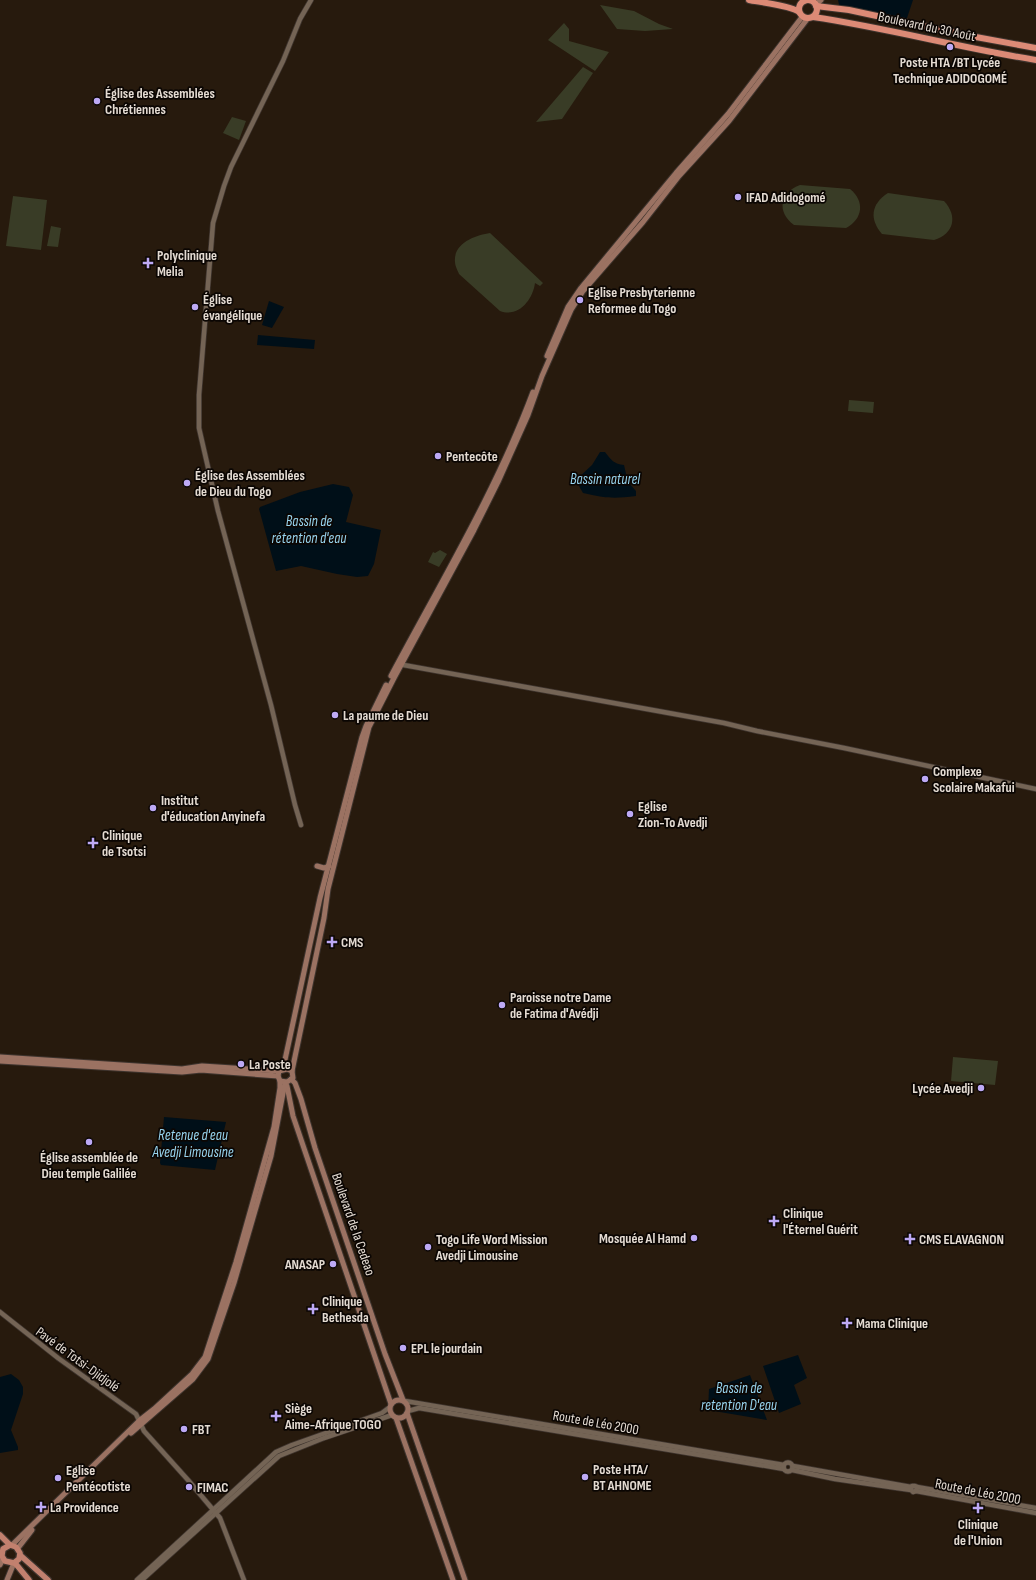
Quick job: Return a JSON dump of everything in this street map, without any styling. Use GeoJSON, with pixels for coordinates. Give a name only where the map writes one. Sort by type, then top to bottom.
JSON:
{"type":"FeatureCollection","features":[{"type":"Feature","properties":{"kind":"highway","name":"Boulevard du 30 Août"},"geometry":{"type":"LineString","coordinates":[[749,0],[797,10],[806,16],[875,27],[978,50],[1036,60]]}},
{"type":"Feature","properties":{"kind":"highway"},"geometry":{"type":"LineString","coordinates":[[769,0],[791,4],[803,2],[806,16],[816,12],[816,5]]}},
{"type":"Feature","properties":{"kind":"highway","name":"Boulevard du 30 Août"},"geometry":{"type":"LineString","coordinates":[[803,2],[810,0],[816,5],[849,10],[980,38],[1036,48]]}},
{"type":"Feature","properties":{"kind":"highway"},"geometry":{"type":"LineString","coordinates":[[978,50],[980,38]]}},
{"type":"Feature","properties":{"kind":"main road"},"geometry":{"type":"LineString","coordinates":[[816,5],[821,0]]}},
{"type":"Feature","properties":{"kind":"main road"},"geometry":{"type":"LineString","coordinates":[[0,1565],[3,1549],[14,1546],[140,1422],[188,1378],[205,1357],[236,1262],[274,1127],[320,898],[366,726],[474,530],[498,482],[528,415],[542,376],[571,310],[583,291],[643,222],[679,176],[729,121],[806,16]]}},
{"type":"Feature","properties":{"kind":"main road"},"geometry":{"type":"LineString","coordinates":[[0,1061],[182,1072],[201,1070],[293,1078],[292,1071],[324,918],[328,889],[365,740],[369,727],[399,665]]}},
{"type":"Feature","properties":{"kind":"main road"},"geometry":{"type":"LineString","coordinates":[[317,866],[324,868],[329,866]]}},
{"type":"Feature","properties":{"kind":"main road"},"geometry":{"type":"LineString","coordinates":[[0,1057],[182,1069],[202,1066],[283,1077]]}},
{"type":"Feature","properties":{"kind":"main road"},"geometry":{"type":"LineString","coordinates":[[140,1422],[193,1379],[208,1359],[236,1277],[271,1156],[281,1107],[283,1077],[290,1069],[292,1071]]}},
{"type":"Feature","properties":{"kind":"main road","name":"Boulevard de la Cedeao"},"geometry":{"type":"LineString","coordinates":[[283,1077],[290,1106],[391,1406]]}},
{"type":"Feature","properties":{"kind":"main road","name":"Boulevard de la Cedeao"},"geometry":{"type":"LineString","coordinates":[[283,1077],[295,1083],[301,1099],[315,1148],[385,1354],[404,1400]]}},
{"type":"Feature","properties":{"kind":"main road"},"geometry":{"type":"LineString","coordinates":[[281,1107],[287,1105],[290,1106]]}},
{"type":"Feature","properties":{"kind":"main road"},"geometry":{"type":"LineString","coordinates":[[453,1580],[394,1416],[391,1406],[395,1400],[404,1400],[408,1406],[408,1412],[465,1580]]}},
{"type":"Feature","properties":{"kind":"main road"},"geometry":{"type":"LineString","coordinates":[[394,1416],[403,1418],[408,1412]]}},
{"type":"Feature","properties":{"kind":"main road"},"geometry":{"type":"LineString","coordinates":[[0,1535],[14,1546],[20,1556],[48,1580]]}},
{"type":"Feature","properties":{"kind":"main road"},"geometry":{"type":"LineString","coordinates":[[2,1556],[7,1562],[14,1563],[29,1580]]}},
{"type":"Feature","properties":{"kind":"main road"},"geometry":{"type":"LineString","coordinates":[[7,1580],[14,1563],[20,1556]]}},
{"type":"Feature","properties":{"kind":"street"},"geometry":{"type":"LineString","coordinates":[[301,825],[293,798],[271,705],[216,503],[199,428],[199,395],[213,223],[216,211],[232,167],[283,61],[300,19],[311,0]]}},
{"type":"Feature","properties":{"kind":"street"},"geometry":{"type":"LineString","coordinates":[[399,665],[724,722],[764,733],[830,745],[1036,789]]}},
{"type":"Feature","properties":{"kind":"street","name":"Pavé de Totsi-Djidjolé"},"geometry":{"type":"LineString","coordinates":[[0,1312],[58,1358],[136,1414],[144,1431],[214,1511],[225,1529],[244,1580]]}},
{"type":"Feature","properties":{"kind":"street","name":"Route de Léo 2000"},"geometry":{"type":"LineString","coordinates":[[404,1400],[784,1467]]}},
{"type":"Feature","properties":{"kind":"street"},"geometry":{"type":"LineString","coordinates":[[142,1580],[271,1457],[282,1449],[382,1413],[391,1406]]}},
{"type":"Feature","properties":{"kind":"street","name":"Route de Léo 2000"},"geometry":{"type":"LineString","coordinates":[[408,1412],[418,1408],[784,1467]]}},
{"type":"Feature","properties":{"kind":"street"},"geometry":{"type":"LineString","coordinates":[[137,1580],[274,1460],[285,1453],[324,1438],[394,1416]]}},
{"type":"Feature","properties":{"kind":"street"},"geometry":{"type":"LineString","coordinates":[[789,1462],[792,1468],[788,1471],[784,1467],[789,1462]]}},
{"type":"Feature","properties":{"kind":"street","name":"Route de Léo 2000"},"geometry":{"type":"LineString","coordinates":[[792,1468],[911,1489],[913,1492],[917,1489],[1036,1513]]}},
{"type":"Feature","properties":{"kind":"street"},"geometry":{"type":"LineString","coordinates":[[917,1489],[1036,1508]]}},
{"type":"Feature","properties":{"kind":"green space"},"geometry":{"type":"Polygon","coordinates":[[[600,5],[634,11],[659,24],[673,29],[645,31],[617,29],[600,5]]]}},
{"type":"Feature","properties":{"kind":"green space"},"geometry":{"type":"Polygon","coordinates":[[[564,23],[569,29],[569,41],[609,52],[595,71],[548,40],[564,23]]]}},
{"type":"Feature","properties":{"kind":"green space"},"geometry":{"type":"Polygon","coordinates":[[[583,67],[593,73],[562,119],[536,122],[583,67]]]}},
{"type":"Feature","properties":{"kind":"green space"},"geometry":{"type":"Polygon","coordinates":[[[232,117],[246,121],[239,140],[223,133],[232,117]]]}},
{"type":"Feature","properties":{"kind":"green space"},"geometry":{"type":"Polygon","coordinates":[[[800,185],[850,189],[855,194],[860,204],[859,215],[852,224],[846,228],[794,225],[788,220],[785,214],[783,203],[788,192],[800,185]]]}},
{"type":"Feature","properties":{"kind":"green space"},"geometry":{"type":"Polygon","coordinates":[[[888,193],[944,201],[951,213],[952,224],[950,229],[941,237],[934,240],[882,234],[875,223],[874,212],[878,202],[888,193]]]}},
{"type":"Feature","properties":{"kind":"green space"},"geometry":{"type":"Polygon","coordinates":[[[13,196],[47,200],[41,250],[6,246],[13,196]]]}},
{"type":"Feature","properties":{"kind":"green space"},"geometry":{"type":"Polygon","coordinates":[[[51,226],[61,228],[58,247],[47,246],[51,226]]]}},
{"type":"Feature","properties":{"kind":"green space"},"geometry":{"type":"Polygon","coordinates":[[[490,233],[543,283],[540,286],[535,283],[534,289],[528,301],[524,306],[513,312],[500,311],[459,274],[455,265],[455,255],[466,241],[490,233]]]}},
{"type":"Feature","properties":{"kind":"green space"},"geometry":{"type":"Polygon","coordinates":[[[849,400],[874,402],[873,413],[848,411],[849,400]]]}},
{"type":"Feature","properties":{"kind":"green space"},"geometry":{"type":"Polygon","coordinates":[[[440,550],[447,554],[439,567],[428,562],[433,552],[435,553],[440,550]]]}},
{"type":"Feature","properties":{"kind":"green space"},"geometry":{"type":"Polygon","coordinates":[[[953,1057],[998,1061],[995,1085],[951,1081],[953,1057]]]}},
{"type":"Feature","properties":{"kind":"water"},"geometry":{"type":"Polygon","coordinates":[[[838,0],[913,0],[906,21],[840,9],[838,0]]]}},
{"type":"Feature","properties":{"kind":"water"},"geometry":{"type":"Polygon","coordinates":[[[269,301],[284,307],[272,328],[262,325],[269,301]]]}},
{"type":"Feature","properties":{"kind":"water"},"geometry":{"type":"Polygon","coordinates":[[[258,335],[315,340],[314,349],[257,345],[258,335]]]}},
{"type":"Feature","properties":{"kind":"water","name":"Bassin naturel"},"geometry":{"type":"Polygon","coordinates":[[[600,452],[605,452],[613,461],[624,465],[628,482],[636,491],[636,496],[609,498],[583,493],[579,486],[578,478],[592,465],[600,452]]]}},
{"type":"Feature","properties":{"kind":"water","name":"Bassin de rétention d'eau"},"geometry":{"type":"Polygon","coordinates":[[[333,484],[349,487],[353,495],[346,522],[381,530],[374,564],[368,576],[357,577],[301,566],[276,571],[259,509],[260,507],[300,492],[333,484]]]}},
{"type":"Feature","properties":{"kind":"water","name":"Retenue d'eau Avedji Limousine"},"geometry":{"type":"Polygon","coordinates":[[[164,1117],[226,1122],[215,1170],[161,1165],[164,1117]]]}},
{"type":"Feature","properties":{"kind":"water","name":"Bassin de retention D'eau"},"geometry":{"type":"Polygon","coordinates":[[[798,1355],[807,1378],[794,1385],[801,1404],[779,1413],[763,1366],[798,1355]]]}},
{"type":"Feature","properties":{"kind":"water"},"geometry":{"type":"Polygon","coordinates":[[[11,1374],[19,1380],[23,1387],[23,1394],[11,1430],[18,1450],[0,1453],[0,1377],[11,1374]]]}},
{"type":"Feature","properties":{"kind":"water","name":"Bassin de retention D'eau"},"geometry":{"type":"Polygon","coordinates":[[[750,1375],[767,1420],[708,1410],[709,1389],[750,1375]]]}},
{"type":"Feature","properties":{"kind":"place","name":"Poste HTA /BT Lycée Technique ADIDOGOMÉ"},"geometry":{"type":"Point","coordinates":[950,47]}},
{"type":"Feature","properties":{"kind":"place","name":"Église des Assemblées Chrétiennes"},"geometry":{"type":"Point","coordinates":[97,101]}},
{"type":"Feature","properties":{"kind":"place","name":"IFAD Adidogomé"},"geometry":{"type":"Point","coordinates":[738,197]}},
{"type":"Feature","properties":{"kind":"place","name":"Polyclinique Melia"},"geometry":{"type":"Point","coordinates":[148,263]}},
{"type":"Feature","properties":{"kind":"place","name":"Eglise Presbyterienne Reformee du Togo"},"geometry":{"type":"Point","coordinates":[580,300]}},
{"type":"Feature","properties":{"kind":"place","name":"Église évangélique"},"geometry":{"type":"Point","coordinates":[195,307]}},
{"type":"Feature","properties":{"kind":"place","name":"Pentecôte"},"geometry":{"type":"Point","coordinates":[438,456]}},
{"type":"Feature","properties":{"kind":"place","name":"Église des Assemblées de Dieu du Togo"},"geometry":{"type":"Point","coordinates":[187,483]}},
{"type":"Feature","properties":{"kind":"place","name":"La paume de Dieu"},"geometry":{"type":"Point","coordinates":[335,715]}},
{"type":"Feature","properties":{"kind":"place","name":"Complexe Scolaire Makafui"},"geometry":{"type":"Point","coordinates":[925,779]}},
{"type":"Feature","properties":{"kind":"place","name":"Institut d'éducation Anyinefa"},"geometry":{"type":"Point","coordinates":[153,808]}},
{"type":"Feature","properties":{"kind":"place","name":"Eglise Zion-To Avedji"},"geometry":{"type":"Point","coordinates":[630,814]}},
{"type":"Feature","properties":{"kind":"place","name":"Clinique de Tsotsi"},"geometry":{"type":"Point","coordinates":[93,843]}},
{"type":"Feature","properties":{"kind":"place","name":"CMS"},"geometry":{"type":"Point","coordinates":[332,942]}},
{"type":"Feature","properties":{"kind":"place","name":"Paroisse notre Dame de Fatima d'Avédji"},"geometry":{"type":"Point","coordinates":[502,1005]}},
{"type":"Feature","properties":{"kind":"place","name":"La Poste"},"geometry":{"type":"Point","coordinates":[241,1064]}},
{"type":"Feature","properties":{"kind":"place","name":"Lycée Avedji"},"geometry":{"type":"Point","coordinates":[981,1088]}},
{"type":"Feature","properties":{"kind":"place","name":"Église assemblée de Dieu temple Galilée"},"geometry":{"type":"Point","coordinates":[89,1142]}},
{"type":"Feature","properties":{"kind":"place","name":"Clinique l'Éternel Guérit"},"geometry":{"type":"Point","coordinates":[774,1221]}},
{"type":"Feature","properties":{"kind":"place","name":"Mosquée Al Hamd"},"geometry":{"type":"Point","coordinates":[694,1238]}},
{"type":"Feature","properties":{"kind":"place","name":"CMS ELAVAGNON"},"geometry":{"type":"Point","coordinates":[910,1239]}},
{"type":"Feature","properties":{"kind":"place","name":"Togo Life Word Mission Avedji Limousine"},"geometry":{"type":"Point","coordinates":[428,1247]}},
{"type":"Feature","properties":{"kind":"place","name":"ANASAP"},"geometry":{"type":"Point","coordinates":[333,1264]}},
{"type":"Feature","properties":{"kind":"place","name":"Clinique Bethesda"},"geometry":{"type":"Point","coordinates":[313,1309]}},
{"type":"Feature","properties":{"kind":"place","name":"Mama Clinique"},"geometry":{"type":"Point","coordinates":[847,1323]}},
{"type":"Feature","properties":{"kind":"place","name":"EPL le jourdain"},"geometry":{"type":"Point","coordinates":[403,1348]}},
{"type":"Feature","properties":{"kind":"place","name":"Siège Aime-Afrique TOGO"},"geometry":{"type":"Point","coordinates":[276,1416]}},
{"type":"Feature","properties":{"kind":"place","name":"FBT"},"geometry":{"type":"Point","coordinates":[184,1429]}},
{"type":"Feature","properties":{"kind":"place","name":"Poste HTA/ BT AHNOME"},"geometry":{"type":"Point","coordinates":[585,1477]}},
{"type":"Feature","properties":{"kind":"place","name":"Eglise Pentécotiste"},"geometry":{"type":"Point","coordinates":[58,1478]}},
{"type":"Feature","properties":{"kind":"place","name":"FIMAC"},"geometry":{"type":"Point","coordinates":[189,1487]}},
{"type":"Feature","properties":{"kind":"place","name":"La Providence"},"geometry":{"type":"Point","coordinates":[41,1507]}},
{"type":"Feature","properties":{"kind":"place","name":"Clinique de l'Union"},"geometry":{"type":"Point","coordinates":[978,1508]}}]}
